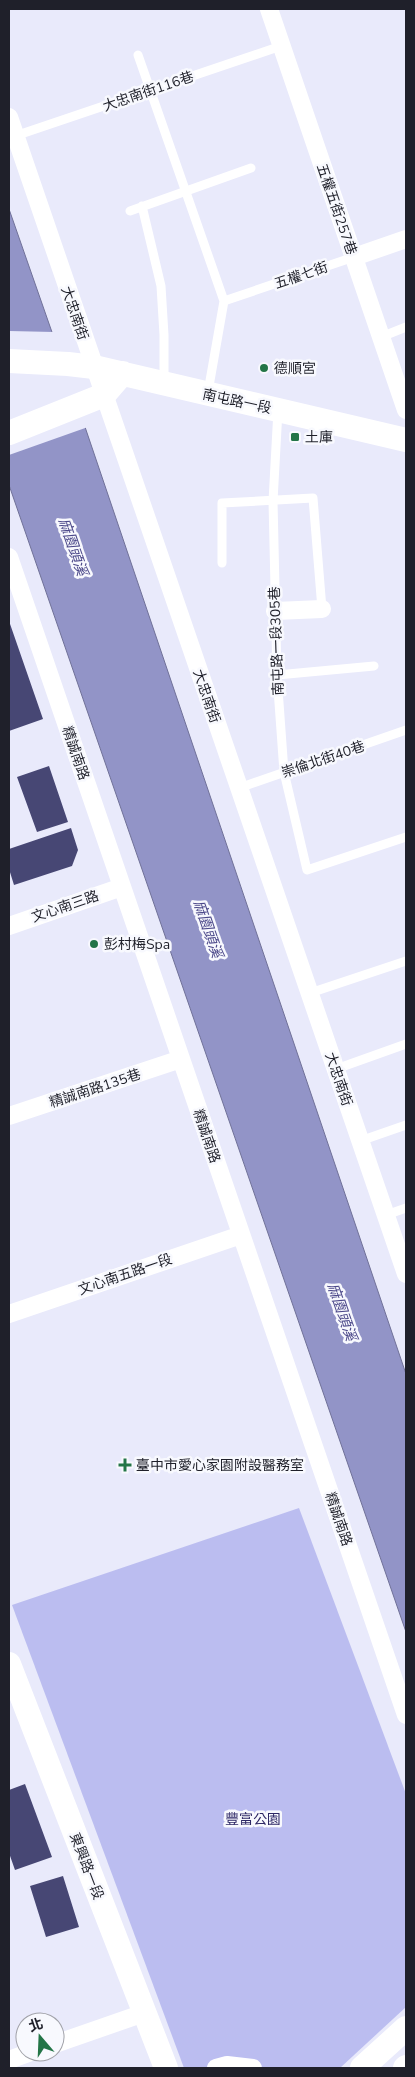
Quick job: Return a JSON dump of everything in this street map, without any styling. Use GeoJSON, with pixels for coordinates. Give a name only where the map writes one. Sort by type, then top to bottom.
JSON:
{"type":"FeatureCollection","features":[{"type":"Feature","properties":{"kind":"street","name":"五權五街257巷"},"geometry":{"type":"LineString","coordinates":[[268,9],[406,410]]}},
{"type":"Feature","properties":{"kind":"street","name":"大忠南街"},"geometry":{"type":"LineString","coordinates":[[9,117],[94,367],[93,400],[239,788],[406,1274]]}},
{"type":"Feature","properties":{"kind":"street","name":"五權七街"},"geometry":{"type":"LineString","coordinates":[[354,257],[406,239]]}},
{"type":"Feature","properties":{"kind":"street","name":"南屯路一段"},"geometry":{"type":"LineString","coordinates":[[9,361],[94,367],[406,440]]}},
{"type":"Feature","properties":{"kind":"street"},"geometry":{"type":"LineString","coordinates":[[9,433],[93,400],[123,373]]}},
{"type":"Feature","properties":{"kind":"street","name":"精誠南路"},"geometry":{"type":"LineString","coordinates":[[9,557],[406,1715]]}},
{"type":"Feature","properties":{"kind":"street"},"geometry":{"type":"LineString","coordinates":[[275,611],[322,609]]}},
{"type":"Feature","properties":{"kind":"street","name":"文心南三路"},"geometry":{"type":"LineString","coordinates":[[9,926],[122,887]]}},
{"type":"Feature","properties":{"kind":"street","name":"精誠南路135巷"},"geometry":{"type":"LineString","coordinates":[[9,1116],[181,1059]]}},
{"type":"Feature","properties":{"kind":"street","name":"文心南五路一段"},"geometry":{"type":"LineString","coordinates":[[9,1314],[241,1235]]}},
{"type":"Feature","properties":{"kind":"street","name":"東興路一段"},"geometry":{"type":"LineString","coordinates":[[9,1664],[13,1688],[166,2068]]}},
{"type":"Feature","properties":{"kind":"street"},"geometry":{"type":"LineString","coordinates":[[65,2041],[144,2013]]}},
{"type":"Feature","properties":{"kind":"street"},"geometry":{"type":"LineString","coordinates":[[362,2068],[406,2028]]}},
{"type":"Feature","properties":{"kind":"street"},"geometry":{"type":"LineString","coordinates":[[216,2068],[227,2065],[253,2068]]}},
{"type":"Feature","properties":{"kind":"lane","name":"大忠南街116巷"},"geometry":{"type":"LineString","coordinates":[[16,136],[281,46]]}},
{"type":"Feature","properties":{"kind":"lane"},"geometry":{"type":"LineString","coordinates":[[138,55],[224,301],[208,395]]}},
{"type":"Feature","properties":{"kind":"lane"},"geometry":{"type":"LineString","coordinates":[[130,211],[251,168]]}},
{"type":"Feature","properties":{"kind":"lane"},"geometry":{"type":"LineString","coordinates":[[142,206],[161,286],[164,384]]}},
{"type":"Feature","properties":{"kind":"lane","name":"五權七街"},"geometry":{"type":"LineString","coordinates":[[224,301],[354,257]]}},
{"type":"Feature","properties":{"kind":"lane"},"geometry":{"type":"LineString","coordinates":[[381,336],[406,327]]}},
{"type":"Feature","properties":{"kind":"lane","name":"南屯路一段305巷"},"geometry":{"type":"LineString","coordinates":[[278,410],[272,501],[277,675],[284,772],[306,870],[405,840]]}},
{"type":"Feature","properties":{"kind":"lane"},"geometry":{"type":"LineString","coordinates":[[222,563],[222,503],[313,498],[322,609]]}},
{"type":"Feature","properties":{"kind":"lane"},"geometry":{"type":"LineString","coordinates":[[277,675],[374,666]]}},
{"type":"Feature","properties":{"kind":"lane","name":"崇倫北街40巷"},"geometry":{"type":"LineString","coordinates":[[239,788],[406,730]]}},
{"type":"Feature","properties":{"kind":"lane"},"geometry":{"type":"LineString","coordinates":[[310,993],[406,961]]}},
{"type":"Feature","properties":{"kind":"lane"},"geometry":{"type":"LineString","coordinates":[[336,1069],[406,1044]]}},
{"type":"Feature","properties":{"kind":"lane"},"geometry":{"type":"LineString","coordinates":[[360,1140],[406,1125]]}},
{"type":"Feature","properties":{"kind":"lane"},"geometry":{"type":"LineString","coordinates":[[386,1215],[406,1208]]}},
{"type":"Feature","properties":{"kind":"green space","name":"豐富公園"},"geometry":{"type":"Polygon","coordinates":[[[299,1508],[406,1794],[406,2007],[340,2068],[184,2068],[12,1605],[299,1508]]]}},
{"type":"Feature","properties":{"kind":"water","name":"麻園頭溪"},"geometry":{"type":"Polygon","coordinates":[[[9,209],[83,421],[406,1374],[406,1632],[9,485],[9,209]]]}},
{"type":"Feature","properties":{"kind":"pier"},"geometry":{"type":"Polygon","coordinates":[[[9,331],[54,332],[88,427],[9,455],[9,331]]]}},
{"type":"Feature","properties":{"kind":"building"},"geometry":{"type":"Polygon","coordinates":[[[9,621],[43,719],[9,731],[9,621]]]}},
{"type":"Feature","properties":{"kind":"building"},"geometry":{"type":"Polygon","coordinates":[[[49,766],[68,822],[37,832],[17,777],[49,766]]]}},
{"type":"Feature","properties":{"kind":"building"},"geometry":{"type":"Polygon","coordinates":[[[71,828],[78,850],[72,866],[14,885],[9,869],[9,849],[71,828]]]}},
{"type":"Feature","properties":{"kind":"building"},"geometry":{"type":"Polygon","coordinates":[[[25,1784],[52,1857],[15,1870],[9,1853],[9,1790],[25,1784]]]}},
{"type":"Feature","properties":{"kind":"building"},"geometry":{"type":"Polygon","coordinates":[[[63,1876],[79,1927],[46,1937],[30,1886],[63,1876]]]}},
{"type":"Feature","properties":{"kind":"place","name":"德順宮"},"geometry":{"type":"Point","coordinates":[264,368]}},
{"type":"Feature","properties":{"kind":"place","name":"土庫"},"geometry":{"type":"Point","coordinates":[295,437]}},
{"type":"Feature","properties":{"kind":"place","name":"彭村梅Spa"},"geometry":{"type":"Point","coordinates":[94,944]}},
{"type":"Feature","properties":{"kind":"place","name":"臺中市愛心家園附設醫務室"},"geometry":{"type":"Point","coordinates":[125,1465]}}]}
